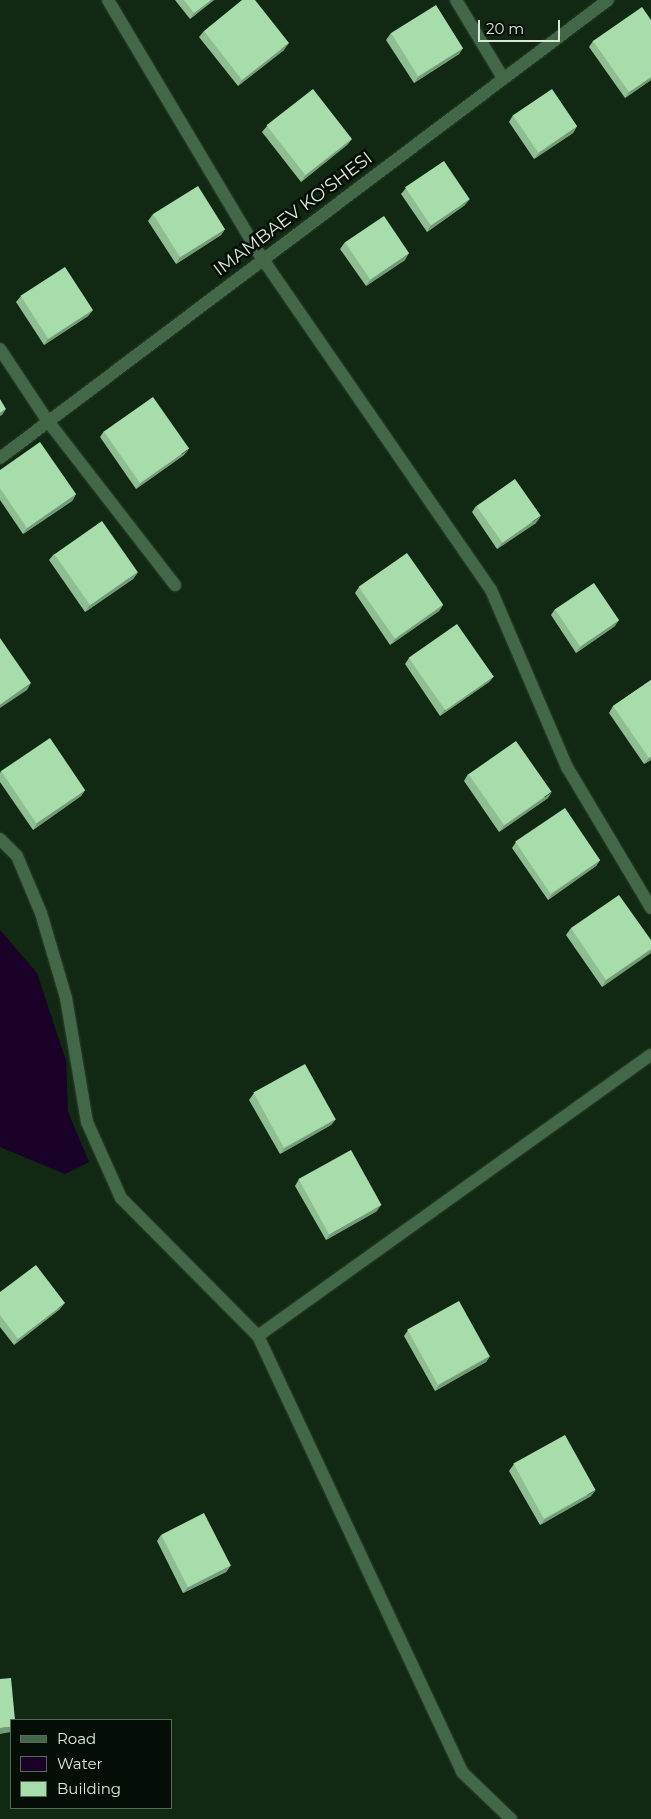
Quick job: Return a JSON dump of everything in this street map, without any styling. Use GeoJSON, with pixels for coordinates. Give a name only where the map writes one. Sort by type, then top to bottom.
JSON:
{"type":"FeatureCollection","features":[{"type":"Feature","properties":{"kind":"street"},"geometry":{"type":"LineString","coordinates":[[108,0],[262,258],[491,590],[567,768],[651,908]]}},
{"type":"Feature","properties":{"kind":"street"},"geometry":{"type":"LineString","coordinates":[[456,0],[503,78]]}},
{"type":"Feature","properties":{"kind":"street","name":"IMAMBAEV KO'SHESI"},"geometry":{"type":"LineString","coordinates":[[0,458],[47,420],[262,258],[608,0]]}},
{"type":"Feature","properties":{"kind":"street"},"geometry":{"type":"LineString","coordinates":[[0,349],[47,420],[175,585]]}},
{"type":"Feature","properties":{"kind":"street"},"geometry":{"type":"LineString","coordinates":[[0,838],[17,856],[41,913],[66,998],[87,1122],[121,1198],[258,1336],[462,1772],[511,1819]]}},
{"type":"Feature","properties":{"kind":"street"},"geometry":{"type":"LineString","coordinates":[[258,1336],[651,1055]]}},
{"type":"Feature","properties":{"kind":"water"},"geometry":{"type":"Polygon","coordinates":[[[0,930],[37,973],[66,1061],[68,1112],[89,1162],[65,1174],[0,1147],[0,930]]]}},
{"type":"Feature","properties":{"kind":"building"},"geometry":{"type":"Polygon","coordinates":[[[184,0],[211,0],[194,13],[184,0]]]}},
{"type":"Feature","properties":{"kind":"building"},"geometry":{"type":"Polygon","coordinates":[[[242,0],[255,0],[289,43],[242,80],[204,31],[242,0]]]}},
{"type":"Feature","properties":{"kind":"building"},"geometry":{"type":"Polygon","coordinates":[[[436,5],[463,48],[418,76],[391,33],[436,5]]]}},
{"type":"Feature","properties":{"kind":"building"},"geometry":{"type":"Polygon","coordinates":[[[642,7],[651,20],[651,77],[629,92],[593,41],[642,7]]]}},
{"type":"Feature","properties":{"kind":"building"},"geometry":{"type":"Polygon","coordinates":[[[313,89],[352,139],[305,175],[267,125],[313,89]]]}},
{"type":"Feature","properties":{"kind":"building"},"geometry":{"type":"Polygon","coordinates":[[[552,89],[577,126],[538,153],[513,115],[552,89]]]}},
{"type":"Feature","properties":{"kind":"building"},"geometry":{"type":"Polygon","coordinates":[[[444,161],[470,199],[431,225],[405,187],[444,161]]]}},
{"type":"Feature","properties":{"kind":"building"},"geometry":{"type":"Polygon","coordinates":[[[198,186],[225,229],[180,257],[153,214],[198,186]]]}},
{"type":"Feature","properties":{"kind":"building"},"geometry":{"type":"Polygon","coordinates":[[[384,216],[409,253],[370,280],[345,242],[384,216]]]}},
{"type":"Feature","properties":{"kind":"building"},"geometry":{"type":"Polygon","coordinates":[[[65,267],[93,310],[48,339],[21,296],[65,267]]]}},
{"type":"Feature","properties":{"kind":"building"},"geometry":{"type":"Polygon","coordinates":[[[153,397],[189,449],[140,483],[104,431],[153,397]]]}},
{"type":"Feature","properties":{"kind":"building"},"geometry":{"type":"Polygon","coordinates":[[[0,399],[6,409],[0,413],[0,399]]]}},
{"type":"Feature","properties":{"kind":"building"},"geometry":{"type":"Polygon","coordinates":[[[40,442],[76,494],[27,528],[0,488],[0,470],[40,442]]]}},
{"type":"Feature","properties":{"kind":"building"},"geometry":{"type":"Polygon","coordinates":[[[515,479],[541,516],[502,543],[476,506],[515,479]]]}},
{"type":"Feature","properties":{"kind":"building"},"geometry":{"type":"Polygon","coordinates":[[[102,521],[138,572],[90,605],[54,554],[102,521]]]}},
{"type":"Feature","properties":{"kind":"building"},"geometry":{"type":"Polygon","coordinates":[[[407,553],[443,605],[395,638],[359,587],[407,553]]]}},
{"type":"Feature","properties":{"kind":"building"},"geometry":{"type":"Polygon","coordinates":[[[594,583],[619,620],[580,647],[555,609],[594,583]]]}},
{"type":"Feature","properties":{"kind":"building"},"geometry":{"type":"Polygon","coordinates":[[[457,624],[494,676],[445,710],[409,658],[457,624]]]}},
{"type":"Feature","properties":{"kind":"building"},"geometry":{"type":"Polygon","coordinates":[[[0,638],[31,683],[0,705],[0,638]]]}},
{"type":"Feature","properties":{"kind":"building"},"geometry":{"type":"Polygon","coordinates":[[[651,680],[651,756],[649,758],[613,706],[651,680]]]}},
{"type":"Feature","properties":{"kind":"building"},"geometry":{"type":"Polygon","coordinates":[[[50,738],[85,790],[36,823],[1,771],[50,738]]]}},
{"type":"Feature","properties":{"kind":"building"},"geometry":{"type":"Polygon","coordinates":[[[516,741],[552,792],[504,825],[468,774],[516,741]]]}},
{"type":"Feature","properties":{"kind":"building"},"geometry":{"type":"Polygon","coordinates":[[[565,808],[600,860],[550,894],[515,842],[565,808]]]}},
{"type":"Feature","properties":{"kind":"building"},"geometry":{"type":"Polygon","coordinates":[[[619,895],[651,940],[651,949],[606,980],[571,928],[619,895]]]}},
{"type":"Feature","properties":{"kind":"building"},"geometry":{"type":"Polygon","coordinates":[[[305,1064],[336,1119],[284,1148],[253,1093],[305,1064]]]}},
{"type":"Feature","properties":{"kind":"building"},"geometry":{"type":"Polygon","coordinates":[[[351,1150],[382,1205],[329,1234],[299,1179],[351,1150]]]}},
{"type":"Feature","properties":{"kind":"building"},"geometry":{"type":"Polygon","coordinates":[[[36,1265],[65,1303],[18,1339],[0,1315],[0,1292],[36,1265]]]}},
{"type":"Feature","properties":{"kind":"building"},"geometry":{"type":"Polygon","coordinates":[[[459,1301],[490,1356],[438,1385],[407,1330],[459,1301]]]}},
{"type":"Feature","properties":{"kind":"building"},"geometry":{"type":"Polygon","coordinates":[[[565,1435],[596,1490],[544,1519],[513,1464],[565,1435]]]}},
{"type":"Feature","properties":{"kind":"building"},"geometry":{"type":"Polygon","coordinates":[[[204,1513],[231,1566],[188,1587],[161,1535],[204,1513]]]}},
{"type":"Feature","properties":{"kind":"building"},"geometry":{"type":"Polygon","coordinates":[[[11,1678],[15,1719],[10,1719],[10,1727],[0,1728],[0,1679],[11,1678]]]}}]}
